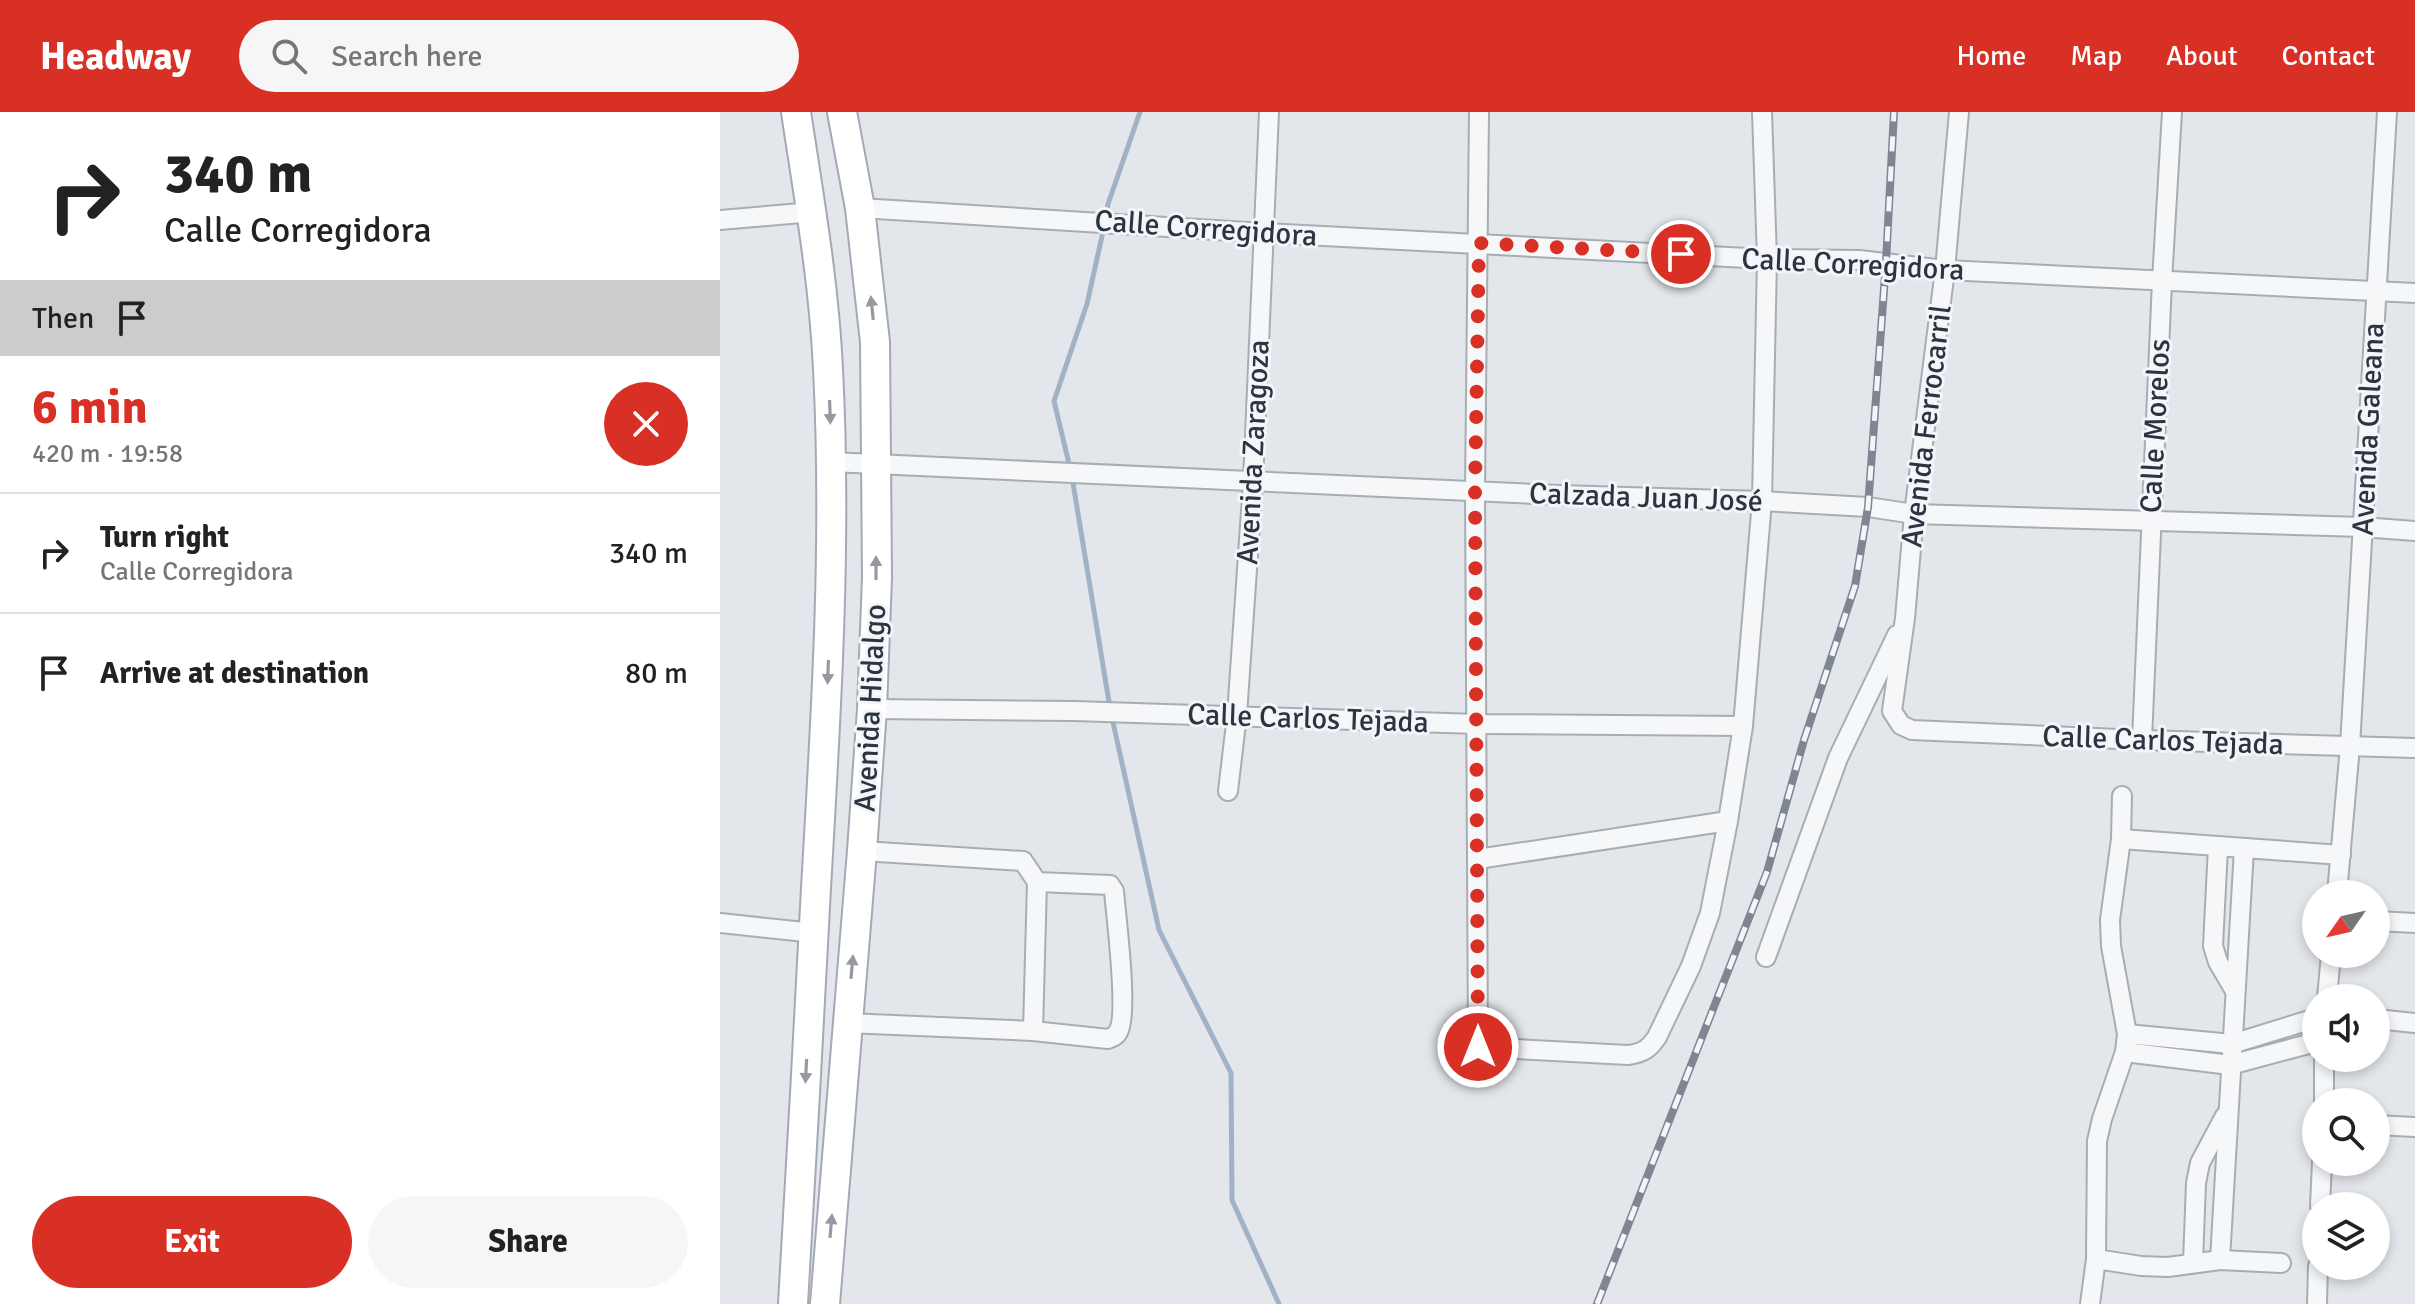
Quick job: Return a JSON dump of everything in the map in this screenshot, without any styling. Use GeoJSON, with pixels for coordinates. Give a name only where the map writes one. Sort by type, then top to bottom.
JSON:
{"type":"FeatureCollection","features":[{"type":"Feature","properties":{"kind":"main road","name":"Avenida Hidalgo"},"geometry":{"type":"LineString","coordinates":[[793,1304],[827,702],[831,462],[828,367],[813,212],[796,112]]}},
{"type":"Feature","properties":{"kind":"main road","name":"Avenida Hidalgo"},"geometry":{"type":"LineString","coordinates":[[825,1304],[862,851],[877,577],[875,342],[860,208],[842,112]]}},
{"type":"Feature","properties":{"kind":"street","name":"Avenida Zaragoza"},"geometry":{"type":"LineString","coordinates":[[1228,791],[1237,715],[1253,482],[1269,112]]}},
{"type":"Feature","properties":{"kind":"street"},"geometry":{"type":"LineString","coordinates":[[1479,112],[1475,491],[1478,1047],[1628,1055],[1642,1053],[1657,1037],[1691,966],[1710,913],[1743,726],[1762,501],[1767,259],[1762,112]]}},
{"type":"Feature","properties":{"kind":"street","name":"Avenida Ferrocarril"},"geometry":{"type":"LineString","coordinates":[[1912,730],[1901,725],[1892,711],[1945,270],[1959,112]]}},
{"type":"Feature","properties":{"kind":"street","name":"Calle Morelos"},"geometry":{"type":"LineString","coordinates":[[2142,740],[2172,112]]}},
{"type":"Feature","properties":{"kind":"street","name":"Avenida Galeana"},"geometry":{"type":"LineString","coordinates":[[2338,880],[2350,746],[2387,112]]}},
{"type":"Feature","properties":{"kind":"street","name":"Calle Corregidora"},"geometry":{"type":"LineString","coordinates":[[860,208],[1264,233],[1767,259],[1859,260],[1945,270],[2415,293]]}},
{"type":"Feature","properties":{"kind":"street"},"geometry":{"type":"LineString","coordinates":[[720,220],[813,212]]}},
{"type":"Feature","properties":{"kind":"street","name":"Calzada Juan José"},"geometry":{"type":"LineString","coordinates":[[831,462],[1106,476],[1762,501],[1868,507],[1914,514],[2415,531]]}},
{"type":"Feature","properties":{"kind":"street"},"geometry":{"type":"LineString","coordinates":[[1766,957],[1838,758],[1905,618]]}},
{"type":"Feature","properties":{"kind":"street","name":"Calle Carlos Tejada"},"geometry":{"type":"LineString","coordinates":[[872,709],[1237,715],[1477,724],[1743,726]]}},
{"type":"Feature","properties":{"kind":"street","name":"Calle Carlos Tejada"},"geometry":{"type":"LineString","coordinates":[[1912,730],[2415,748]]}},
{"type":"Feature","properties":{"kind":"street"},"geometry":{"type":"LineString","coordinates":[[2090,1304],[2096,1259],[2097,1141],[2126,1043],[2110,920],[2121,839],[2122,796]]}},
{"type":"Feature","properties":{"kind":"street"},"geometry":{"type":"LineString","coordinates":[[1478,859],[1728,821]]}},
{"type":"Feature","properties":{"kind":"street"},"geometry":{"type":"LineString","coordinates":[[2121,839],[2341,855]]}},
{"type":"Feature","properties":{"kind":"street"},"geometry":{"type":"LineString","coordinates":[[2218,847],[2213,946],[2218,962],[2235,991]]}},
{"type":"Feature","properties":{"kind":"street"},"geometry":{"type":"LineString","coordinates":[[2220,1260],[2244,849]]}},
{"type":"Feature","properties":{"kind":"street"},"geometry":{"type":"LineString","coordinates":[[862,851],[1023,861],[1037,882],[1033,1031]]}},
{"type":"Feature","properties":{"kind":"street"},"geometry":{"type":"LineString","coordinates":[[847,1023],[1033,1031],[1108,1039],[1115,1036],[1120,1029],[1122,1012],[1114,891],[1110,885],[1037,882]]}},
{"type":"Feature","properties":{"kind":"street"},"geometry":{"type":"LineString","coordinates":[[2390,922],[2415,923]]}},
{"type":"Feature","properties":{"kind":"street"},"geometry":{"type":"LineString","coordinates":[[720,923],[814,933]]}},
{"type":"Feature","properties":{"kind":"street"},"geometry":{"type":"LineString","coordinates":[[2390,1020],[2415,1023]]}},
{"type":"Feature","properties":{"kind":"street"},"geometry":{"type":"LineString","coordinates":[[2126,1043],[2232,1044],[2302,1022]]}},
{"type":"Feature","properties":{"kind":"street"},"geometry":{"type":"LineString","coordinates":[[2126,1043],[2230,1065],[2302,1046]]}},
{"type":"Feature","properties":{"kind":"street"},"geometry":{"type":"LineString","coordinates":[[2193,1262],[2196,1183],[2200,1163],[2228,1110]]}},
{"type":"Feature","properties":{"kind":"street"},"geometry":{"type":"LineString","coordinates":[[2390,1126],[2415,1127]]}},
{"type":"Feature","properties":{"kind":"street"},"geometry":{"type":"LineString","coordinates":[[2096,1259],[2168,1267],[2220,1260],[2281,1263]]}},
{"type":"Feature","properties":{"kind":"street"},"geometry":{"type":"LineString","coordinates":[[2317,1304],[2318,1280]]}},
{"type":"Feature","properties":{"kind":"waterway"},"geometry":{"type":"LineString","coordinates":[[1106,217],[1140,112]]}},
{"type":"Feature","properties":{"kind":"waterway"},"geometry":{"type":"LineString","coordinates":[[1070,468],[1054,401],[1087,304],[1104,227]]}},
{"type":"Feature","properties":{"kind":"waterway"},"geometry":{"type":"LineString","coordinates":[[1072,477],[1110,708]]}},
{"type":"Feature","properties":{"kind":"waterway"},"geometry":{"type":"LineString","coordinates":[[1112,718],[1159,930],[1231,1073],[1232,1200],[1279,1304]]}},
{"type":"Feature","properties":{"kind":"railway"},"geometry":{"type":"LineString","coordinates":[[1597,1304],[1767,872],[1804,740],[1855,586],[1868,507],[1894,112]]}},
{"type":"Feature","properties":{"kind":"route"},"geometry":{"type":"LineString","coordinates":[[1478,1047],[1475,491],[1479,243],[1681,254]]}}]}
